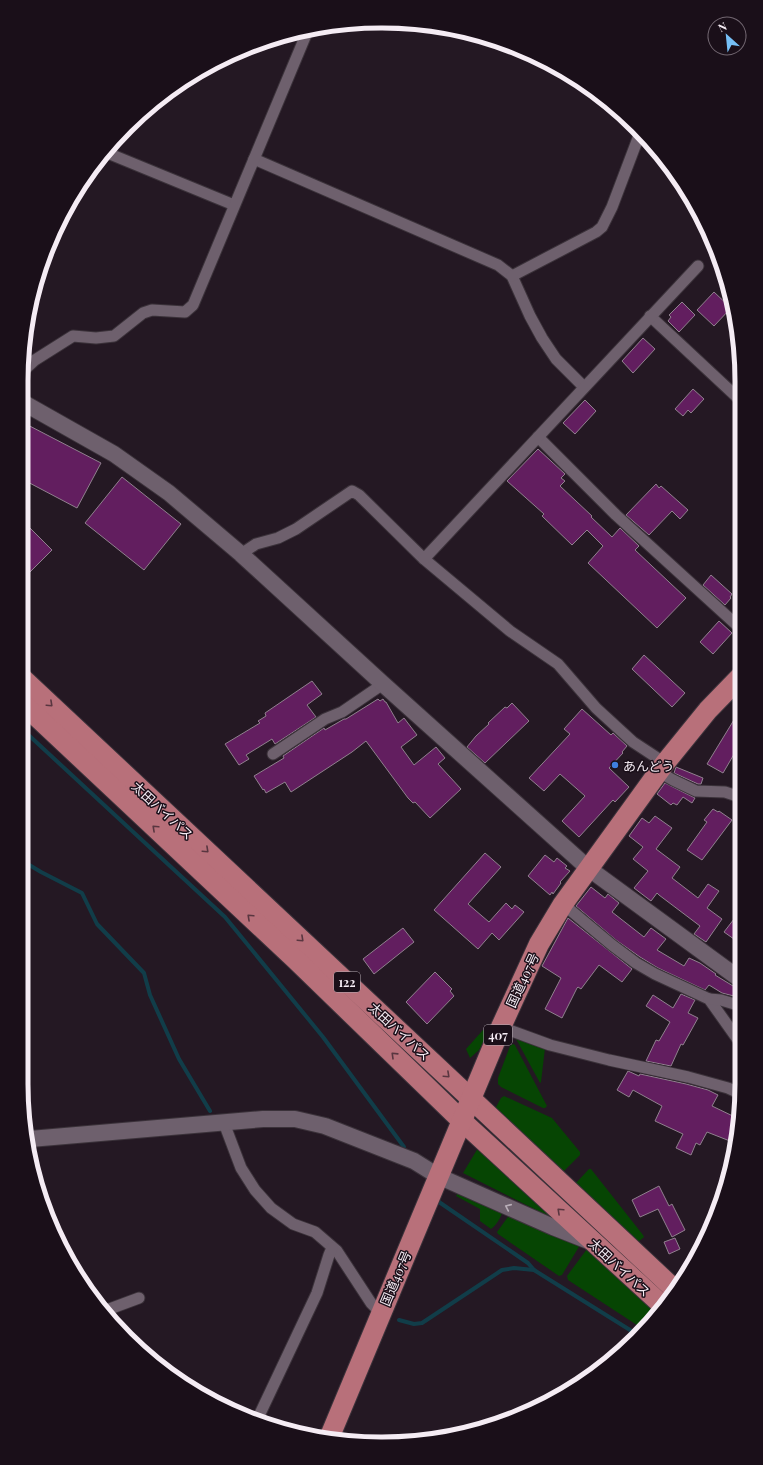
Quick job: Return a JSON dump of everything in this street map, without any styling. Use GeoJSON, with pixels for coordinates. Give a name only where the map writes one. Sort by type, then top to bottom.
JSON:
{"type":"FeatureCollection","features":[{"type":"Feature","properties":{"kind":"highway","name":"国道407号"},"geometry":{"type":"LineString","coordinates":[[331,1433],[501,1027],[539,944],[563,904],[588,868],[662,767],[708,710],[735,682]]}},
{"type":"Feature","properties":{"kind":"highway","name":"太田バイパス"},"geometry":{"type":"LineString","coordinates":[[28,684],[671,1286]]}},
{"type":"Feature","properties":{"kind":"highway","name":"太田バイパス"},"geometry":{"type":"LineString","coordinates":[[28,709],[296,960],[462,1121],[659,1302]]}},
{"type":"Feature","properties":{"kind":"street"},"geometry":{"type":"LineString","coordinates":[[29,366],[35,360],[73,336],[96,338],[114,336],[143,313],[152,310],[185,312],[193,306],[305,37]]}},
{"type":"Feature","properties":{"kind":"street"},"geometry":{"type":"LineString","coordinates":[[512,276],[596,232],[602,227],[612,207],[638,139]]}},
{"type":"Feature","properties":{"kind":"street"},"geometry":{"type":"LineString","coordinates":[[111,154],[234,205]]}},
{"type":"Feature","properties":{"kind":"street"},"geometry":{"type":"LineString","coordinates":[[254,159],[498,265],[512,276],[530,316],[556,359],[584,387]]}},
{"type":"Feature","properties":{"kind":"street"},"geometry":{"type":"LineString","coordinates":[[424,559],[698,266]]}},
{"type":"Feature","properties":{"kind":"street"},"geometry":{"type":"LineString","coordinates":[[650,316],[735,395]]}},
{"type":"Feature","properties":{"kind":"street"},"geometry":{"type":"LineString","coordinates":[[28,405],[114,454],[169,493],[241,554],[588,868],[735,976]]}},
{"type":"Feature","properties":{"kind":"street"},"geometry":{"type":"LineString","coordinates":[[538,437],[616,515],[735,623]]}},
{"type":"Feature","properties":{"kind":"street"},"geometry":{"type":"LineString","coordinates":[[241,554],[256,544],[278,538],[296,529],[352,491],[359,495],[424,559],[510,631],[558,664],[601,712],[662,767],[673,780],[696,791],[725,792],[735,795]]}},
{"type":"Feature","properties":{"kind":"street"},"geometry":{"type":"LineString","coordinates":[[273,754],[325,719],[342,712],[383,684]]}},
{"type":"Feature","properties":{"kind":"street"},"geometry":{"type":"LineString","coordinates":[[563,904],[636,963],[655,974],[709,999],[721,1000],[735,1004]]}},
{"type":"Feature","properties":{"kind":"street"},"geometry":{"type":"LineString","coordinates":[[709,999],[735,1036]]}},
{"type":"Feature","properties":{"kind":"street"},"geometry":{"type":"LineString","coordinates":[[501,1027],[550,1045],[609,1060],[688,1077],[735,1091]]}},
{"type":"Feature","properties":{"kind":"street"},"geometry":{"type":"LineString","coordinates":[[33,1140],[263,1119],[294,1119],[325,1126],[414,1161],[438,1176],[553,1227],[596,1244]]}},
{"type":"Feature","properties":{"kind":"street"},"geometry":{"type":"LineString","coordinates":[[224,1123],[241,1168],[255,1190],[271,1208],[293,1224],[315,1232],[332,1248],[341,1257],[371,1303],[381,1313]]}},
{"type":"Feature","properties":{"kind":"street"},"geometry":{"type":"LineString","coordinates":[[259,1415],[317,1293],[332,1248]]}},
{"type":"Feature","properties":{"kind":"street"},"geometry":{"type":"LineString","coordinates":[[109,1309],[139,1298]]}},
{"type":"Feature","properties":{"kind":"green space"},"geometry":{"type":"Polygon","coordinates":[[[483,1030],[487,1030],[488,1033],[479,1050],[470,1058],[466,1049],[483,1030]]]}},
{"type":"Feature","properties":{"kind":"green space"},"geometry":{"type":"Polygon","coordinates":[[[515,1037],[545,1048],[540,1083],[515,1037]]]}},
{"type":"Feature","properties":{"kind":"green space"},"geometry":{"type":"Polygon","coordinates":[[[513,1044],[515,1045],[547,1106],[545,1108],[501,1087],[498,1084],[498,1078],[510,1046],[513,1044]]]}},
{"type":"Feature","properties":{"kind":"green space"},"geometry":{"type":"Polygon","coordinates":[[[504,1096],[552,1118],[580,1152],[580,1155],[564,1171],[561,1172],[497,1110],[496,1107],[501,1098],[504,1096]]]}},
{"type":"Feature","properties":{"kind":"green space"},"geometry":{"type":"Polygon","coordinates":[[[478,1148],[564,1224],[463,1173],[478,1148]]]}},
{"type":"Feature","properties":{"kind":"green space"},"geometry":{"type":"Polygon","coordinates":[[[589,1169],[591,1169],[643,1235],[644,1237],[638,1242],[577,1186],[576,1183],[589,1169]]]}},
{"type":"Feature","properties":{"kind":"green space"},"geometry":{"type":"Polygon","coordinates":[[[459,1191],[503,1211],[493,1228],[491,1229],[480,1221],[480,1209],[456,1196],[459,1191]]]}},
{"type":"Feature","properties":{"kind":"green space"},"geometry":{"type":"Polygon","coordinates":[[[510,1214],[580,1245],[562,1275],[559,1276],[498,1234],[497,1232],[510,1214]]]}},
{"type":"Feature","properties":{"kind":"green space"},"geometry":{"type":"Polygon","coordinates":[[[587,1249],[654,1309],[638,1326],[568,1280],[567,1276],[587,1249]]]}},
{"type":"Feature","properties":{"kind":"building"},"geometry":{"type":"Polygon","coordinates":[[[714,292],[726,303],[728,312],[714,326],[697,310],[714,292]]]}},
{"type":"Feature","properties":{"kind":"building"},"geometry":{"type":"Polygon","coordinates":[[[682,302],[695,315],[679,332],[668,321],[671,317],[669,315],[682,302]]]}},
{"type":"Feature","properties":{"kind":"building"},"geometry":{"type":"Polygon","coordinates":[[[643,338],[655,349],[633,373],[622,361],[643,338]]]}},
{"type":"Feature","properties":{"kind":"building"},"geometry":{"type":"Polygon","coordinates":[[[693,389],[704,399],[691,413],[688,410],[683,416],[675,409],[693,389]]]}},
{"type":"Feature","properties":{"kind":"building"},"geometry":{"type":"Polygon","coordinates":[[[585,400],[596,411],[575,434],[563,423],[585,400]]]}},
{"type":"Feature","properties":{"kind":"building"},"geometry":{"type":"Polygon","coordinates":[[[28,425],[101,463],[77,508],[28,482],[28,425]]]}},
{"type":"Feature","properties":{"kind":"building"},"geometry":{"type":"Polygon","coordinates":[[[538,449],[565,474],[561,478],[565,481],[560,486],[612,537],[620,528],[639,546],[635,550],[686,598],[657,628],[588,563],[603,546],[587,530],[572,545],[542,516],[544,514],[507,481],[538,449]]]}},
{"type":"Feature","properties":{"kind":"building"},"geometry":{"type":"Polygon","coordinates":[[[122,477],[181,524],[144,570],[85,523],[122,477]]]}},
{"type":"Feature","properties":{"kind":"building"},"geometry":{"type":"Polygon","coordinates":[[[656,484],[659,488],[661,486],[688,510],[680,519],[672,511],[649,535],[626,515],[656,484]]]}},
{"type":"Feature","properties":{"kind":"building"},"geometry":{"type":"Polygon","coordinates":[[[28,526],[52,550],[28,574],[28,526]]]}},
{"type":"Feature","properties":{"kind":"building"},"geometry":{"type":"Polygon","coordinates":[[[711,575],[732,594],[730,597],[731,598],[725,605],[703,585],[711,575]]]}},
{"type":"Feature","properties":{"kind":"building"},"geometry":{"type":"Polygon","coordinates":[[[719,621],[732,633],[713,654],[700,642],[719,621]]]}},
{"type":"Feature","properties":{"kind":"building"},"geometry":{"type":"Polygon","coordinates":[[[644,655],[685,693],[672,707],[632,669],[644,655]]]}},
{"type":"Feature","properties":{"kind":"building"},"geometry":{"type":"Polygon","coordinates":[[[312,681],[322,694],[307,705],[316,717],[275,744],[272,739],[246,755],[249,759],[239,765],[225,744],[260,723],[258,721],[266,716],[265,713],[312,681]]]}},
{"type":"Feature","properties":{"kind":"building"},"geometry":{"type":"Polygon","coordinates":[[[378,699],[380,701],[383,699],[386,702],[398,723],[404,718],[417,735],[401,747],[414,765],[436,747],[445,758],[438,764],[461,789],[430,818],[415,802],[413,803],[408,798],[366,741],[352,752],[291,792],[285,782],[266,793],[264,789],[263,790],[254,776],[284,758],[283,756],[324,728],[325,730],[346,719],[378,699]]]}},
{"type":"Feature","properties":{"kind":"building"},"geometry":{"type":"Polygon","coordinates":[[[512,703],[529,721],[485,763],[467,747],[489,724],[488,723],[505,707],[507,708],[512,703]]]}},
{"type":"Feature","properties":{"kind":"building"},"geometry":{"type":"Polygon","coordinates":[[[582,709],[611,735],[613,733],[627,746],[622,752],[623,753],[609,768],[629,787],[615,802],[613,800],[579,837],[562,821],[585,796],[560,774],[544,791],[529,778],[570,734],[564,729],[582,709]]]}},
{"type":"Feature","properties":{"kind":"building"},"geometry":{"type":"Polygon","coordinates":[[[735,718],[735,753],[723,773],[707,764],[735,718]]]}},
{"type":"Feature","properties":{"kind":"building"},"geometry":{"type":"Polygon","coordinates":[[[676,767],[703,778],[701,784],[674,773],[676,767]]]}},
{"type":"Feature","properties":{"kind":"building"},"geometry":{"type":"Polygon","coordinates":[[[665,783],[695,798],[692,803],[683,797],[677,805],[673,803],[671,805],[657,794],[665,783]]]}},
{"type":"Feature","properties":{"kind":"building"},"geometry":{"type":"Polygon","coordinates":[[[713,809],[718,812],[719,811],[732,820],[702,860],[687,850],[707,822],[704,820],[713,809]]]}},
{"type":"Feature","properties":{"kind":"building"},"geometry":{"type":"Polygon","coordinates":[[[655,816],[672,828],[656,849],[680,867],[672,878],[698,898],[708,884],[719,891],[707,908],[722,919],[706,942],[694,934],[700,926],[657,893],[651,901],[634,888],[648,871],[633,859],[643,847],[629,836],[642,818],[649,823],[655,816]]]}},
{"type":"Feature","properties":{"kind":"building"},"geometry":{"type":"Polygon","coordinates":[[[485,853],[501,867],[468,904],[489,922],[506,903],[512,909],[515,905],[524,912],[499,940],[492,933],[478,949],[434,910],[485,853]]]}},
{"type":"Feature","properties":{"kind":"building"},"geometry":{"type":"Polygon","coordinates":[[[545,855],[554,862],[557,858],[567,866],[565,868],[570,871],[560,882],[561,883],[553,894],[552,892],[550,895],[528,876],[545,855]]]}},
{"type":"Feature","properties":{"kind":"building"},"geometry":{"type":"Polygon","coordinates":[[[591,887],[605,898],[608,894],[619,903],[612,912],[644,937],[651,928],[666,939],[657,950],[684,966],[689,958],[700,963],[716,974],[715,975],[735,987],[735,994],[734,996],[722,993],[709,985],[705,990],[658,968],[616,940],[576,906],[591,887]]]}},
{"type":"Feature","properties":{"kind":"building"},"geometry":{"type":"Polygon","coordinates":[[[568,918],[632,969],[622,982],[599,965],[581,989],[578,987],[577,988],[562,1018],[545,1009],[561,978],[542,966],[568,918]]]}},
{"type":"Feature","properties":{"kind":"building"},"geometry":{"type":"Polygon","coordinates":[[[735,918],[735,940],[724,932],[735,918]]]}},
{"type":"Feature","properties":{"kind":"building"},"geometry":{"type":"Polygon","coordinates":[[[403,928],[414,942],[374,974],[363,959],[403,928]]]}},
{"type":"Feature","properties":{"kind":"building"},"geometry":{"type":"Polygon","coordinates":[[[435,972],[452,989],[450,991],[454,996],[427,1024],[406,1002],[435,972]]]}},
{"type":"Feature","properties":{"kind":"building"},"geometry":{"type":"Polygon","coordinates":[[[681,994],[695,1000],[688,1013],[698,1018],[683,1045],[681,1044],[671,1066],[646,1061],[656,1040],[659,1041],[670,1022],[646,1006],[653,995],[673,1008],[681,994]]]}},
{"type":"Feature","properties":{"kind":"building"},"geometry":{"type":"Polygon","coordinates":[[[628,1071],[639,1076],[640,1074],[708,1090],[718,1095],[712,1106],[733,1116],[730,1141],[707,1132],[700,1145],[696,1143],[691,1155],[676,1148],[683,1134],[655,1121],[662,1106],[633,1090],[629,1097],[617,1090],[628,1071]]]}},
{"type":"Feature","properties":{"kind":"building"},"geometry":{"type":"Polygon","coordinates":[[[659,1186],[669,1206],[672,1204],[685,1230],[672,1237],[658,1209],[640,1217],[632,1200],[659,1186]]]}},
{"type":"Feature","properties":{"kind":"building"},"geometry":{"type":"Polygon","coordinates":[[[675,1238],[680,1249],[669,1254],[664,1242],[675,1238]]]}},
{"type":"Feature","properties":{"kind":"waterway"},"geometry":{"type":"LineString","coordinates":[[28,734],[225,917],[323,1037],[404,1147]]}},
{"type":"Feature","properties":{"kind":"waterway"},"geometry":{"type":"LineString","coordinates":[[28,864],[82,893],[97,924],[144,973],[150,995],[179,1059],[210,1111]]}},
{"type":"Feature","properties":{"kind":"waterway"},"geometry":{"type":"LineString","coordinates":[[439,1202],[528,1263],[534,1270],[632,1332]]}},
{"type":"Feature","properties":{"kind":"waterway"},"geometry":{"type":"LineString","coordinates":[[399,1320],[414,1324],[422,1323],[502,1270],[514,1268],[534,1270]]}},
{"type":"Feature","properties":{"kind":"place","name":"あんどう"},"geometry":{"type":"Point","coordinates":[615,765]}}]}
